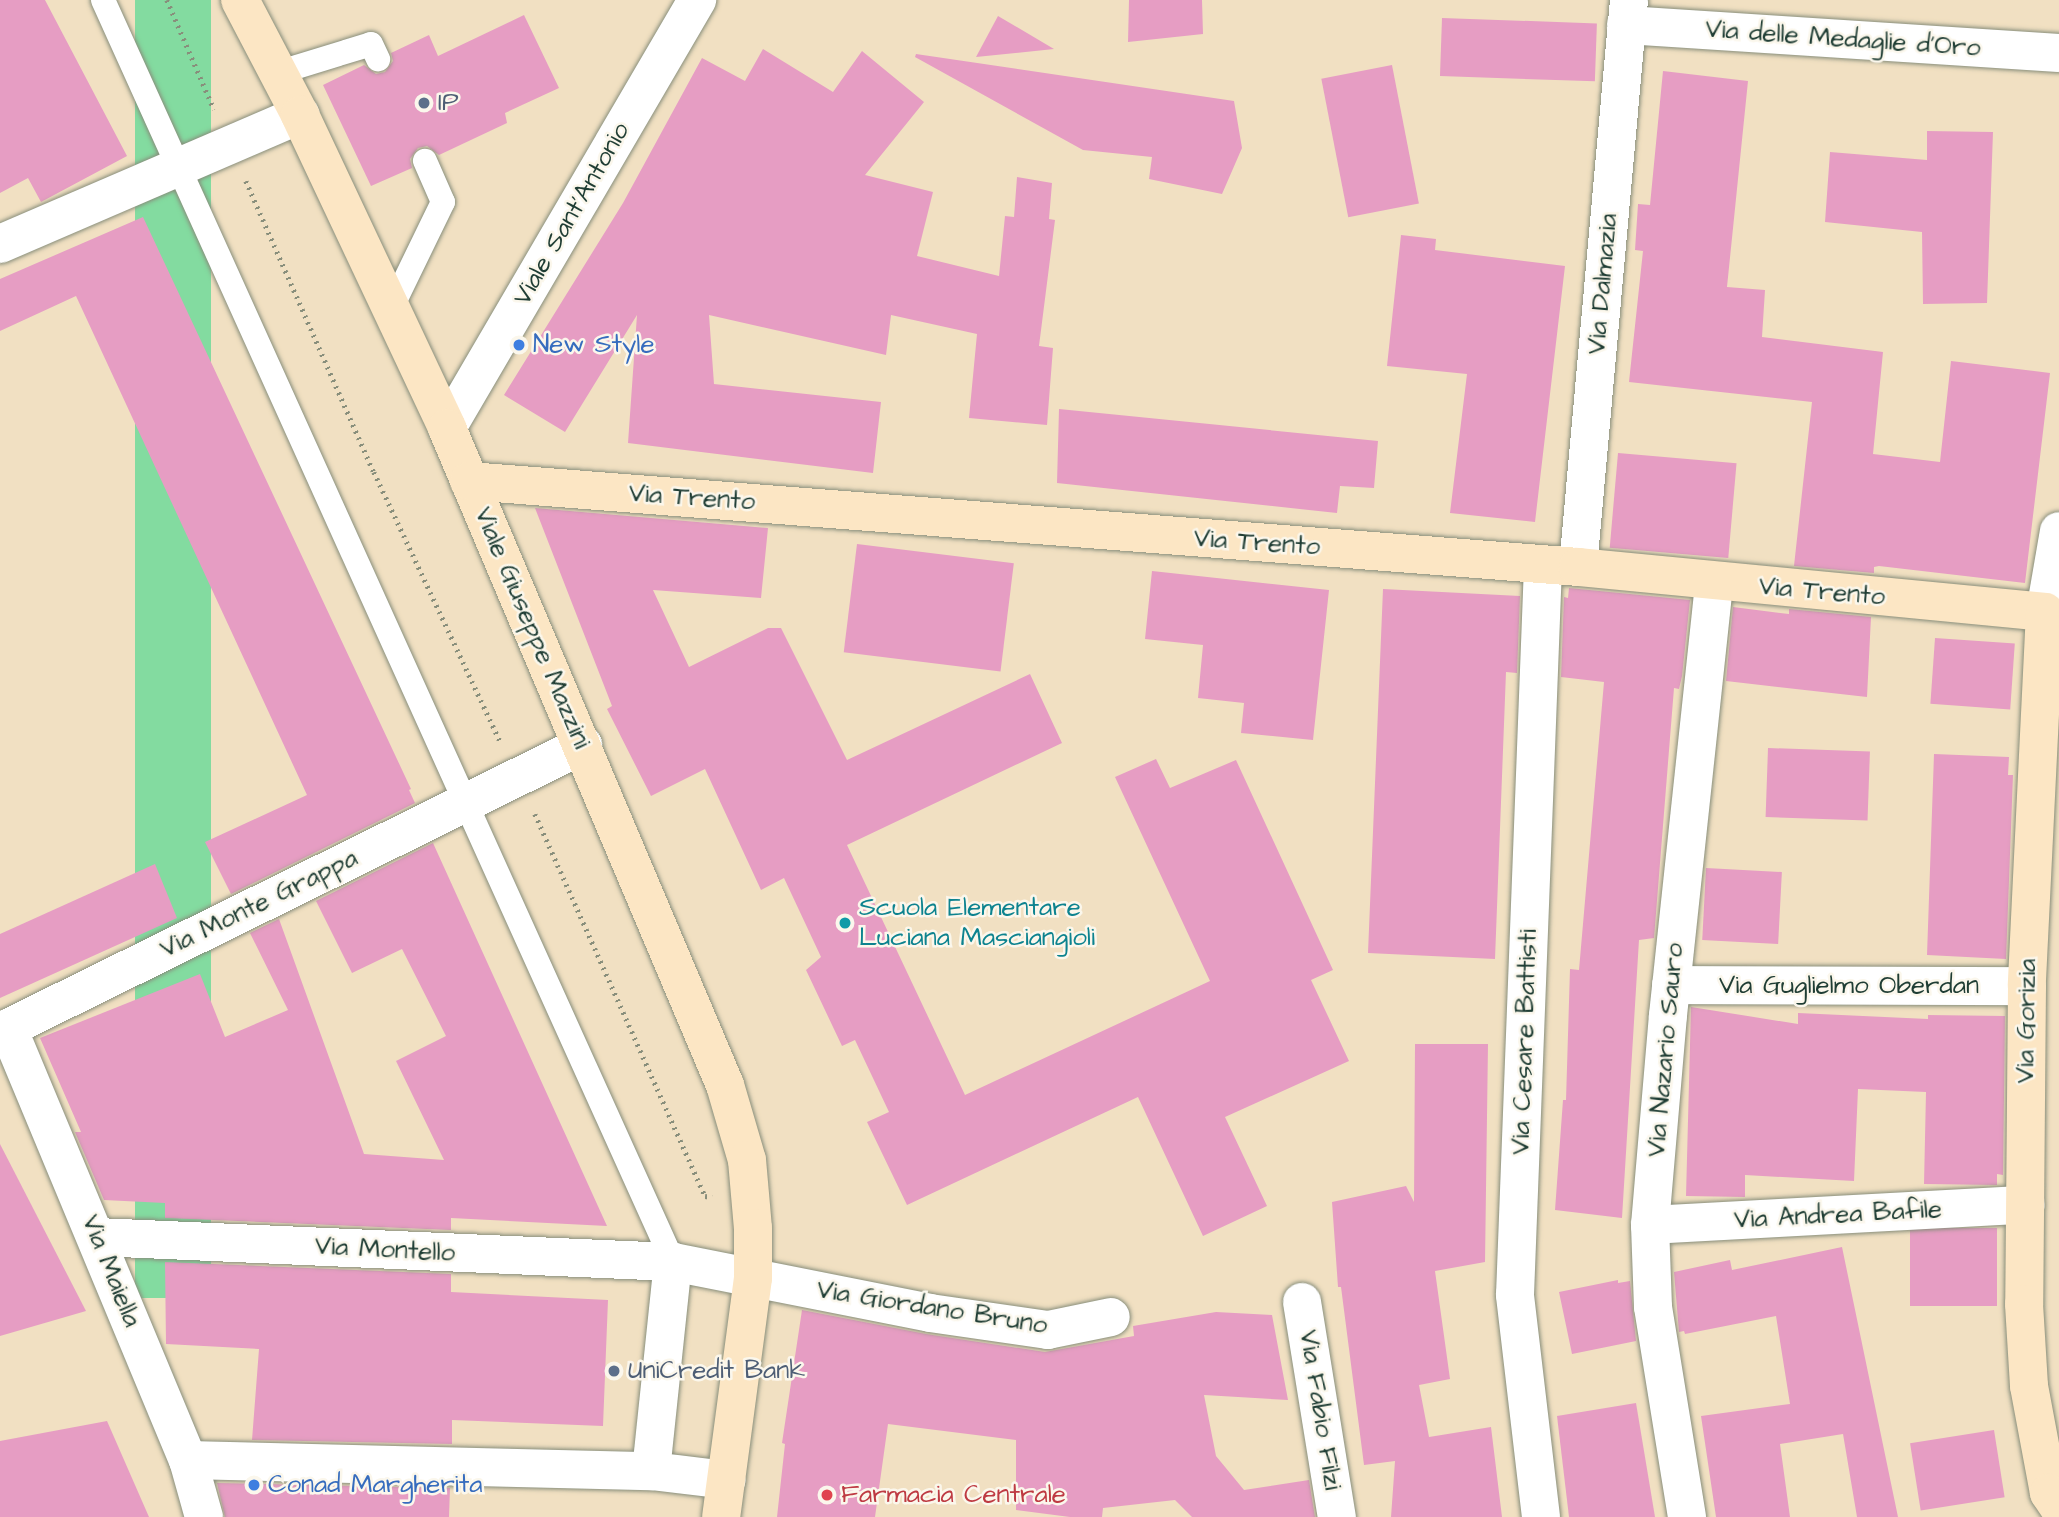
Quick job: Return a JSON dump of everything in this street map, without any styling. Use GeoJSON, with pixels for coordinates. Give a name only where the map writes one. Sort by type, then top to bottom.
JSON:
{"type":"FeatureCollection","features":[{"type":"Feature","properties":{"kind":"street","name":"Viale Giuseppe Mazzini"},"geometry":{"type":"LineString","coordinates":[[240,0],[300,115],[447,428],[725,1085],[747,1160],[753,1278],[721,1517]]}},
{"type":"Feature","properties":{"kind":"street","name":"Viale Sant'Antonio"},"geometry":{"type":"LineString","coordinates":[[447,428],[697,0]]}},
{"type":"Feature","properties":{"kind":"street","name":"Via delle Medaglie d'Oro"},"geometry":{"type":"LineString","coordinates":[[1628,12],[2059,52]]}},
{"type":"Feature","properties":{"kind":"street","name":"Via Dalmazia"},"geometry":{"type":"LineString","coordinates":[[1560,566],[1628,12]]}},
{"type":"Feature","properties":{"kind":"street"},"geometry":{"type":"LineString","coordinates":[[0,244],[300,115]]}},
{"type":"Feature","properties":{"kind":"street","name":"Via Trento"},"geometry":{"type":"LineString","coordinates":[[469,481],[1560,566],[1714,583],[2045,612]]}},
{"type":"Feature","properties":{"kind":"street","name":"Via Gorizia"},"geometry":{"type":"LineString","coordinates":[[2059,531],[2045,612],[2027,986],[2024,1304],[2029,1386],[2049,1493],[2059,1508]]}},
{"type":"Feature","properties":{"kind":"street","name":"Via Cesare Battisti"},"geometry":{"type":"LineString","coordinates":[[1541,1517],[1515,1295],[1560,566]]}},
{"type":"Feature","properties":{"kind":"street","name":"Via Nazario Sauro"},"geometry":{"type":"LineString","coordinates":[[1687,1517],[1653,1307],[1650,1225],[1671,985],[1714,583]]}},
{"type":"Feature","properties":{"kind":"street","name":"Via Monte Grappa"},"geometry":{"type":"LineString","coordinates":[[4,1030],[583,745]]}},
{"type":"Feature","properties":{"kind":"street","name":"Via Guglielmo Oberdan"},"geometry":{"type":"LineString","coordinates":[[1671,985],[2027,986]]}},
{"type":"Feature","properties":{"kind":"street","name":"Via Maiella"},"geometry":{"type":"LineString","coordinates":[[4,1030],[97,1237],[188,1460],[204,1517]]}},
{"type":"Feature","properties":{"kind":"street","name":"Via Andrea Bafile"},"geometry":{"type":"LineString","coordinates":[[1650,1225],[2025,1205]]}},
{"type":"Feature","properties":{"kind":"street","name":"Via Montello"},"geometry":{"type":"LineString","coordinates":[[97,1237],[673,1262],[753,1278]]}},
{"type":"Feature","properties":{"kind":"street"},"geometry":{"type":"LineString","coordinates":[[651,1471],[673,1262]]}},
{"type":"Feature","properties":{"kind":"street","name":"Via Giordano Bruno"},"geometry":{"type":"LineString","coordinates":[[753,1278],[930,1313],[1048,1330],[1111,1317]]}},
{"type":"Feature","properties":{"kind":"street","name":"Via Fabio Filzi"},"geometry":{"type":"LineString","coordinates":[[1302,1302],[1337,1517]]}},
{"type":"Feature","properties":{"kind":"street"},"geometry":{"type":"LineString","coordinates":[[188,1460],[651,1471],[726,1480]]}},
{"type":"Feature","properties":{"kind":"lane"},"geometry":{"type":"LineString","coordinates":[[103,0],[673,1262]]}},
{"type":"Feature","properties":{"kind":"lane"},"geometry":{"type":"LineString","coordinates":[[277,73],[371,44],[378,59]]}},
{"type":"Feature","properties":{"kind":"lane"},"geometry":{"type":"LineString","coordinates":[[391,309],[443,202],[425,161]]}},
{"type":"Feature","properties":{"kind":"path"},"geometry":{"type":"LineString","coordinates":[[167,0],[374,472],[518,777],[705,1196],[751,1203]]}},
{"type":"Feature","properties":{"kind":"green space"},"geometry":{"type":"Polygon","coordinates":[[[135,0],[211,0],[211,1298],[135,1298],[135,0]]]}},
{"type":"Feature","properties":{"kind":"building"},"geometry":{"type":"Polygon","coordinates":[[[0,0],[45,0],[127,156],[41,202],[28,178],[0,193],[0,0]]]}},
{"type":"Feature","properties":{"kind":"building"},"geometry":{"type":"Polygon","coordinates":[[[1129,0],[1202,0],[1203,34],[1128,42],[1129,0]]]}},
{"type":"Feature","properties":{"kind":"building"},"geometry":{"type":"Polygon","coordinates":[[[524,15],[559,88],[505,113],[507,123],[439,155],[427,146],[418,148],[410,159],[412,168],[371,186],[323,85],[364,65],[376,74],[385,72],[393,61],[391,53],[429,35],[438,56],[524,15]]]}},
{"type":"Feature","properties":{"kind":"building"},"geometry":{"type":"Polygon","coordinates":[[[998,16],[1054,49],[976,57],[998,16]]]}},
{"type":"Feature","properties":{"kind":"building"},"geometry":{"type":"Polygon","coordinates":[[[1442,18],[1597,23],[1595,81],[1440,76],[1442,18]]]}},
{"type":"Feature","properties":{"kind":"building"},"geometry":{"type":"Polygon","coordinates":[[[763,49],[833,92],[862,51],[924,102],[865,175],[933,192],[917,256],[999,276],[1005,216],[1014,217],[1017,177],[1052,183],[1049,219],[1055,220],[1039,346],[1053,348],[1047,425],[969,418],[977,334],[891,315],[886,355],[709,315],[714,384],[881,402],[873,473],[628,443],[637,315],[565,432],[504,395],[623,203],[702,58],[745,81],[763,49]]]}},
{"type":"Feature","properties":{"kind":"building"},"geometry":{"type":"Polygon","coordinates":[[[916,54],[1234,101],[1242,148],[1222,194],[1149,179],[1152,157],[1083,150],[915,57],[916,54]]]}},
{"type":"Feature","properties":{"kind":"building"},"geometry":{"type":"Polygon","coordinates":[[[1392,65],[1419,203],[1348,217],[1321,79],[1392,65]]]}},
{"type":"Feature","properties":{"kind":"building"},"geometry":{"type":"Polygon","coordinates":[[[1663,71],[1748,81],[1727,287],[1765,290],[1762,337],[1883,352],[1873,454],[1940,462],[1951,361],[2050,373],[2025,583],[1879,566],[1874,567],[1874,573],[1794,566],[1812,402],[1629,382],[1643,251],[1635,250],[1638,204],[1650,205],[1663,71]]]}},
{"type":"Feature","properties":{"kind":"building"},"geometry":{"type":"Polygon","coordinates":[[[1927,131],[1993,132],[1987,303],[1923,304],[1922,232],[1825,222],[1830,152],[1927,160],[1927,131]]]}},
{"type":"Feature","properties":{"kind":"building"},"geometry":{"type":"Polygon","coordinates":[[[143,217],[411,789],[409,790],[415,803],[231,894],[205,842],[307,795],[76,296],[0,331],[0,279],[143,217]]]}},
{"type":"Feature","properties":{"kind":"building"},"geometry":{"type":"Polygon","coordinates":[[[1401,235],[1436,239],[1435,250],[1565,266],[1535,522],[1450,513],[1467,374],[1387,366],[1401,235]]]}},
{"type":"Feature","properties":{"kind":"building"},"geometry":{"type":"Polygon","coordinates":[[[1059,409],[1378,441],[1374,488],[1340,486],[1337,513],[1057,483],[1059,409]]]}},
{"type":"Feature","properties":{"kind":"building"},"geometry":{"type":"Polygon","coordinates":[[[1618,453],[1737,463],[1728,558],[1610,548],[1618,453]]]}},
{"type":"Feature","properties":{"kind":"building"},"geometry":{"type":"Polygon","coordinates":[[[535,508],[768,528],[761,598],[653,590],[689,667],[768,628],[781,628],[847,760],[1030,674],[1062,743],[847,845],[965,1095],[1210,981],[1115,777],[1156,759],[1170,788],[1236,760],[1333,970],[1311,980],[1349,1061],[1225,1117],[1267,1206],[1203,1236],[1138,1097],[907,1205],[867,1122],[889,1112],[855,1040],[842,1046],[806,970],[821,957],[784,878],[761,890],[705,769],[651,796],[607,709],[612,706],[535,508]]]}},
{"type":"Feature","properties":{"kind":"building"},"geometry":{"type":"Polygon","coordinates":[[[857,544],[1014,563],[1001,671],[844,652],[857,544]]]}},
{"type":"Feature","properties":{"kind":"building"},"geometry":{"type":"Polygon","coordinates":[[[1152,571],[1329,590],[1313,740],[1241,733],[1244,703],[1198,698],[1203,645],[1145,639],[1152,571]]]}},
{"type":"Feature","properties":{"kind":"building"},"geometry":{"type":"Polygon","coordinates":[[[1569,588],[1690,600],[1682,676],[1679,689],[1674,688],[1654,938],[1639,940],[1622,1218],[1555,1210],[1563,1100],[1566,1100],[1570,969],[1579,970],[1604,682],[1561,677],[1564,597],[1568,598],[1569,588]]]}},
{"type":"Feature","properties":{"kind":"building"},"geometry":{"type":"Polygon","coordinates":[[[1383,589],[1520,596],[1517,673],[1506,672],[1495,959],[1368,953],[1383,589]]]}},
{"type":"Feature","properties":{"kind":"building"},"geometry":{"type":"Polygon","coordinates":[[[1733,607],[1789,614],[1789,609],[1871,617],[1867,697],[1726,681],[1733,607]]]}},
{"type":"Feature","properties":{"kind":"building"},"geometry":{"type":"Polygon","coordinates":[[[1935,638],[2015,644],[2010,709],[1930,704],[1935,638]]]}},
{"type":"Feature","properties":{"kind":"building"},"geometry":{"type":"Polygon","coordinates":[[[1768,748],[1870,752],[1868,821],[1766,817],[1768,748]]]}},
{"type":"Feature","properties":{"kind":"building"},"geometry":{"type":"Polygon","coordinates":[[[1934,754],[2009,757],[2008,775],[2013,775],[2006,959],[1927,955],[1934,754]]]}},
{"type":"Feature","properties":{"kind":"building"},"geometry":{"type":"Polygon","coordinates":[[[433,843],[607,1226],[451,1218],[451,1230],[165,1218],[165,1203],[104,1200],[75,1132],[81,1132],[40,1038],[200,974],[225,1037],[288,1010],[250,933],[279,919],[364,1154],[444,1160],[396,1061],[446,1036],[402,949],[352,973],[316,901],[433,843]]]}},
{"type":"Feature","properties":{"kind":"building"},"geometry":{"type":"Polygon","coordinates":[[[155,864],[177,918],[0,998],[0,934],[155,864]]]}},
{"type":"Feature","properties":{"kind":"building"},"geometry":{"type":"Polygon","coordinates":[[[1706,868],[1782,872],[1778,944],[1702,940],[1706,868]]]}},
{"type":"Feature","properties":{"kind":"building"},"geometry":{"type":"Polygon","coordinates":[[[1691,1007],[1798,1024],[1798,1013],[1928,1019],[1928,1015],[2005,1016],[2003,1175],[1997,1174],[1997,1185],[1924,1184],[1926,1092],[1858,1089],[1854,1181],[1745,1175],[1745,1197],[1686,1196],[1691,1007]]]}},
{"type":"Feature","properties":{"kind":"building"},"geometry":{"type":"Polygon","coordinates":[[[1415,1044],[1488,1044],[1485,1262],[1435,1271],[1450,1379],[1419,1385],[1429,1437],[1491,1427],[1502,1517],[1391,1517],[1395,1461],[1364,1465],[1341,1287],[1338,1287],[1332,1202],[1406,1186],[1414,1202],[1415,1044]]]}},
{"type":"Feature","properties":{"kind":"building"},"geometry":{"type":"Polygon","coordinates":[[[0,1144],[86,1311],[0,1336],[0,1144]]]}},
{"type":"Feature","properties":{"kind":"building"},"geometry":{"type":"Polygon","coordinates":[[[1910,1228],[1997,1228],[1997,1306],[1910,1306],[1910,1228]]]}},
{"type":"Feature","properties":{"kind":"building"},"geometry":{"type":"Polygon","coordinates":[[[1842,1247],[1898,1517],[1857,1517],[1843,1434],[1780,1444],[1790,1517],[1716,1517],[1701,1416],[1790,1404],[1776,1316],[1685,1334],[1684,1331],[1679,1332],[1674,1272],[1730,1260],[1732,1270],[1842,1247]]]}},
{"type":"Feature","properties":{"kind":"building"},"geometry":{"type":"Polygon","coordinates":[[[165,1262],[451,1274],[451,1292],[608,1300],[603,1426],[452,1420],[452,1444],[252,1440],[259,1349],[166,1344],[165,1262]]]}},
{"type":"Feature","properties":{"kind":"building"},"geometry":{"type":"Polygon","coordinates":[[[1618,1280],[1618,1283],[1630,1281],[1636,1341],[1572,1354],[1559,1292],[1618,1280]]]}},
{"type":"Feature","properties":{"kind":"building"},"geometry":{"type":"Polygon","coordinates":[[[802,1310],[926,1334],[1045,1352],[1134,1336],[1133,1326],[1216,1312],[1272,1315],[1288,1400],[1204,1395],[1216,1456],[1244,1490],[1309,1480],[1315,1517],[1192,1517],[1175,1500],[1103,1508],[1102,1517],[1070,1517],[1016,1510],[1016,1440],[888,1424],[875,1517],[777,1517],[785,1444],[782,1443],[802,1310]]]}},
{"type":"Feature","properties":{"kind":"building"},"geometry":{"type":"Polygon","coordinates":[[[1636,1403],[1655,1517],[1569,1517],[1557,1416],[1636,1403]]]}},
{"type":"Feature","properties":{"kind":"building"},"geometry":{"type":"Polygon","coordinates":[[[107,1421],[149,1517],[0,1517],[0,1441],[107,1421]]]}},
{"type":"Feature","properties":{"kind":"building"},"geometry":{"type":"Polygon","coordinates":[[[1994,1430],[2005,1497],[1921,1510],[1910,1443],[1994,1430]]]}},
{"type":"Feature","properties":{"kind":"building"},"geometry":{"type":"Polygon","coordinates":[[[217,1483],[450,1488],[449,1517],[225,1517],[217,1483]]]}},
{"type":"Feature","properties":{"kind":"place","name":"IP"},"geometry":{"type":"Point","coordinates":[424,103]}},
{"type":"Feature","properties":{"kind":"place","name":"New Style"},"geometry":{"type":"Point","coordinates":[519,345]}},
{"type":"Feature","properties":{"kind":"place","name":"Scuola Elementare Luciana Masciangioli"},"geometry":{"type":"Point","coordinates":[845,923]}},
{"type":"Feature","properties":{"kind":"place","name":"UniCredit Bank"},"geometry":{"type":"Point","coordinates":[614,1371]}},
{"type":"Feature","properties":{"kind":"place","name":"Conad Margherita"},"geometry":{"type":"Point","coordinates":[254,1485]}},
{"type":"Feature","properties":{"kind":"place","name":"Farmacia Centrale"},"geometry":{"type":"Point","coordinates":[827,1495]}}]}
